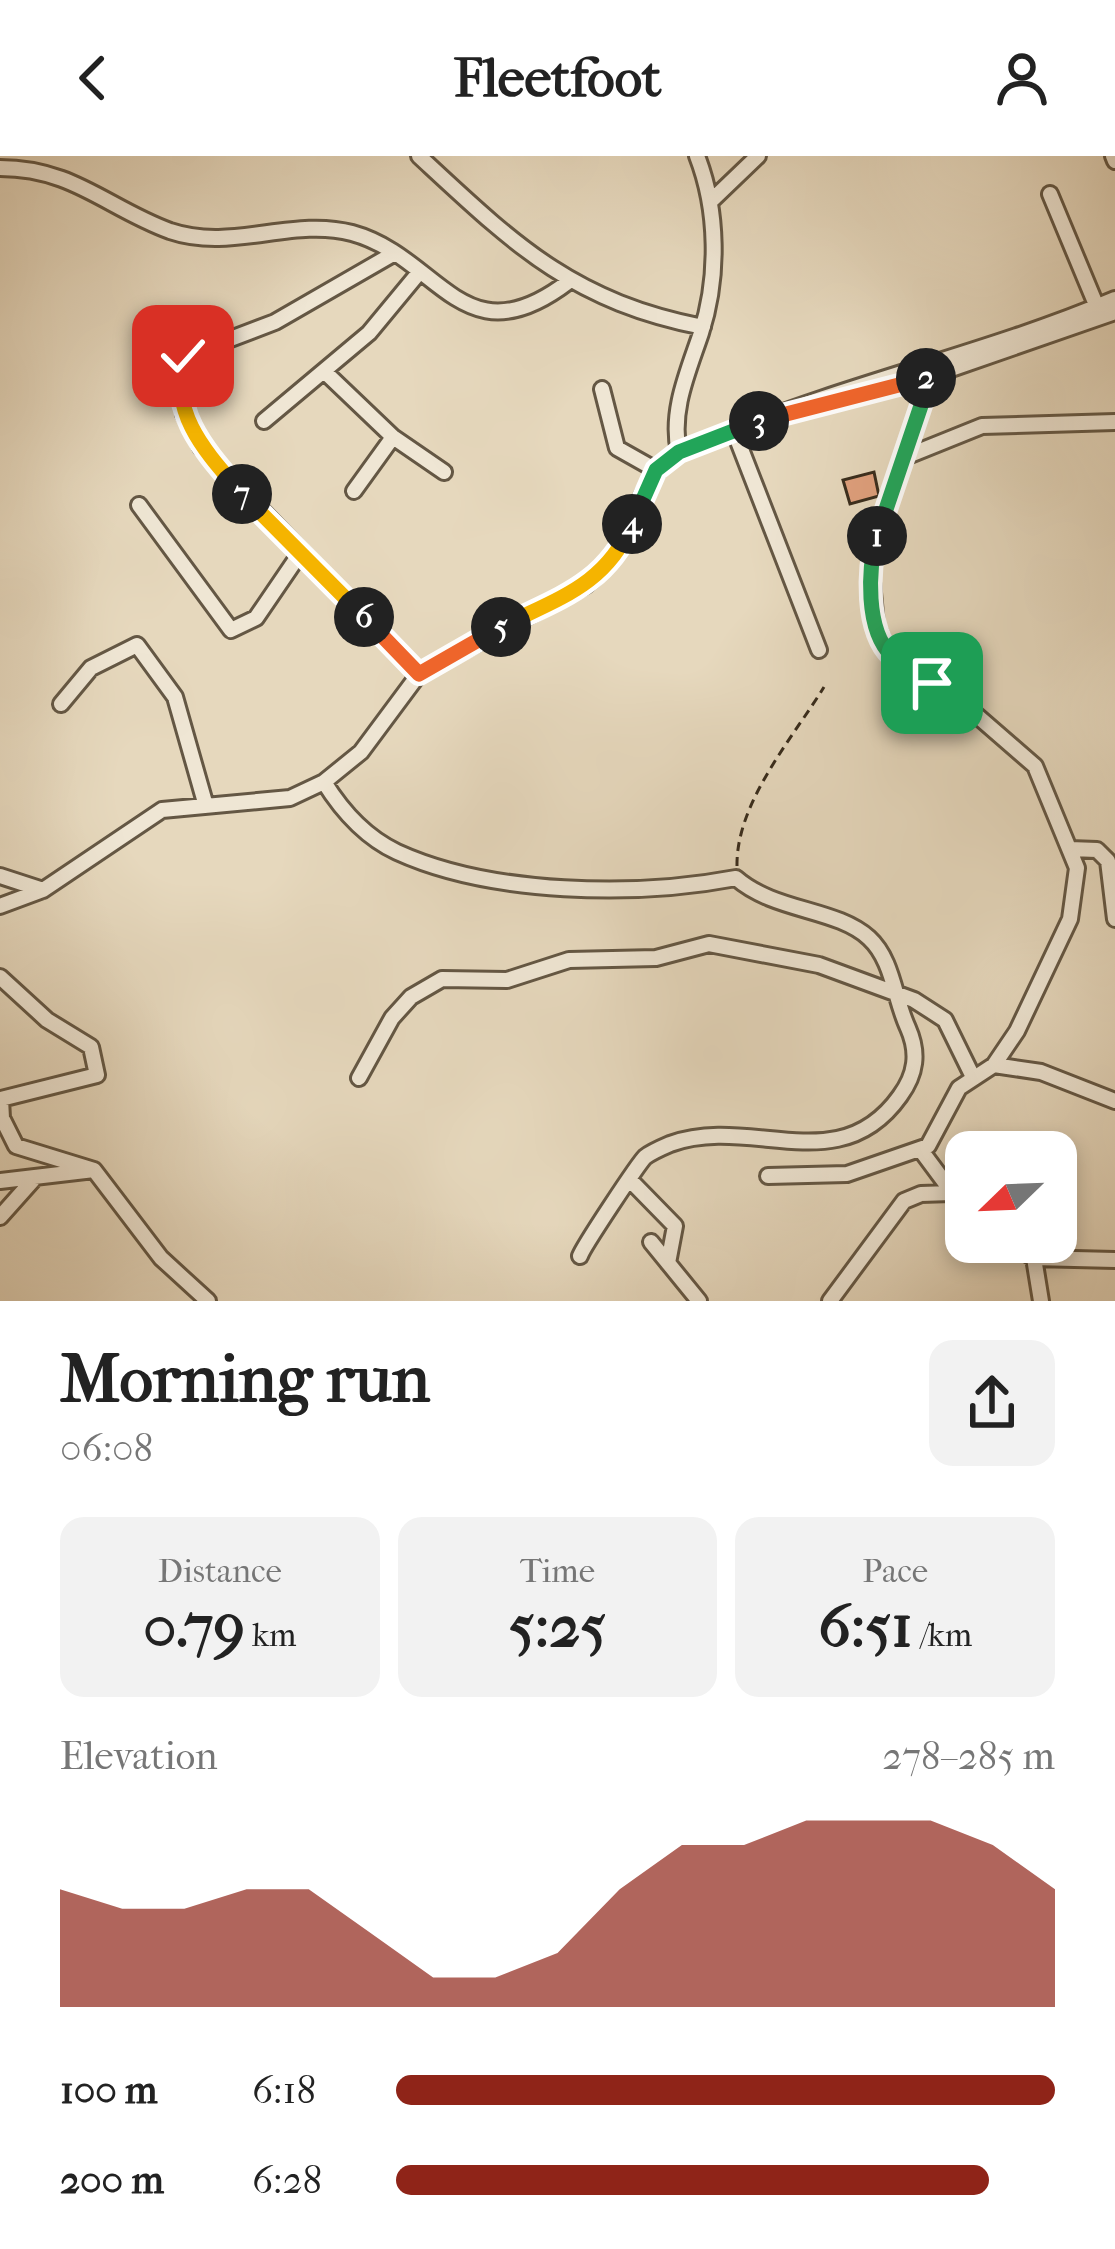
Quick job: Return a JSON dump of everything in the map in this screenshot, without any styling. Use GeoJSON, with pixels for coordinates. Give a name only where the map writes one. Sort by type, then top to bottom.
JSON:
{"type":"FeatureCollection","features":[{"type":"Feature","properties":{"kind":"street"},"geometry":{"type":"LineString","coordinates":[[418,156],[485,221],[568,282],[642,315],[703,327]]}},
{"type":"Feature","properties":{"kind":"street"},"geometry":{"type":"LineString","coordinates":[[679,452],[675,434],[683,383],[703,327],[714,249],[710,202],[697,156]]}},
{"type":"Feature","properties":{"kind":"street"},"geometry":{"type":"LineString","coordinates":[[710,202],[758,156]]}},
{"type":"Feature","properties":{"kind":"street"},"geometry":{"type":"LineString","coordinates":[[0,168],[49,173],[86,185],[172,231],[254,239],[311,226],[366,238],[462,305],[503,313],[541,303],[568,282]]}},
{"type":"Feature","properties":{"kind":"street"},"geometry":{"type":"LineString","coordinates":[[1050,194],[1097,307]]}},
{"type":"Feature","properties":{"kind":"street"},"geometry":{"type":"LineString","coordinates":[[393,254],[275,322],[183,356],[184,414],[191,432],[246,500],[419,674]]}},
{"type":"Feature","properties":{"kind":"street"},"geometry":{"type":"LineString","coordinates":[[264,421],[326,374],[417,274]]}},
{"type":"Feature","properties":{"kind":"street"},"geometry":{"type":"LineString","coordinates":[[756,421],[931,376],[1115,299]]}},
{"type":"Feature","properties":{"kind":"street"},"geometry":{"type":"LineString","coordinates":[[0,906],[43,890],[162,810],[290,798],[324,782],[362,752],[419,674],[586,585],[610,566],[656,470],[679,452],[756,421],[1115,312]]}},
{"type":"Feature","properties":{"kind":"street"},"geometry":{"type":"LineString","coordinates":[[326,374],[393,437],[444,472]]}},
{"type":"Feature","properties":{"kind":"street"},"geometry":{"type":"LineString","coordinates":[[768,1176],[847,1174],[920,1150],[972,1075],[994,1065],[1017,1031],[1070,919],[1076,868],[1035,766],[973,710],[888,653],[876,626],[870,560],[931,376]]}},
{"type":"Feature","properties":{"kind":"street"},"geometry":{"type":"LineString","coordinates":[[602,389],[617,448],[656,470]]}},
{"type":"Feature","properties":{"kind":"street"},"geometry":{"type":"LineString","coordinates":[[905,458],[982,426],[1115,422]]}},
{"type":"Feature","properties":{"kind":"street"},"geometry":{"type":"LineString","coordinates":[[734,431],[819,650]]}},
{"type":"Feature","properties":{"kind":"street"},"geometry":{"type":"LineString","coordinates":[[354,491],[393,437]]}},
{"type":"Feature","properties":{"kind":"street"},"geometry":{"type":"LineString","coordinates":[[139,506],[231,630],[256,618],[301,552]]}},
{"type":"Feature","properties":{"kind":"street"},"geometry":{"type":"LineString","coordinates":[[61,704],[92,668],[137,645],[175,697],[206,806]]}},
{"type":"Feature","properties":{"kind":"street"},"geometry":{"type":"LineString","coordinates":[[324,782],[356,824],[392,850],[421,861],[517,883],[559,886],[648,890],[736,878],[757,896],[864,933],[886,956],[890,991],[915,1044],[913,1077],[870,1129],[839,1141],[731,1137],[671,1144],[645,1157],[610,1215],[587,1235],[580,1256]]}},
{"type":"Feature","properties":{"kind":"street"},"geometry":{"type":"LineString","coordinates":[[1070,849],[1097,850],[1108,860],[1115,919]]}},
{"type":"Feature","properties":{"kind":"street"},"geometry":{"type":"LineString","coordinates":[[0,875],[43,890]]}},
{"type":"Feature","properties":{"kind":"street"},"geometry":{"type":"LineString","coordinates":[[359,1078],[392,1018],[411,997],[442,980],[507,980],[569,961],[656,958],[710,944],[819,965],[890,991],[945,1021],[972,1075]]}},
{"type":"Feature","properties":{"kind":"street"},"geometry":{"type":"LineString","coordinates":[[0,977],[47,1020],[91,1047],[97,1075],[2,1099],[2,1118],[16,1146],[94,1170],[161,1258],[208,1301]]}},
{"type":"Feature","properties":{"kind":"street"},"geometry":{"type":"LineString","coordinates":[[994,1065],[1041,1072],[1115,1101]]}},
{"type":"Feature","properties":{"kind":"street"},"geometry":{"type":"LineString","coordinates":[[920,1150],[945,1185]]}},
{"type":"Feature","properties":{"kind":"street"},"geometry":{"type":"LineString","coordinates":[[0,1181],[94,1170]]}},
{"type":"Feature","properties":{"kind":"street"},"geometry":{"type":"LineString","coordinates":[[0,1217],[33,1180]]}},
{"type":"Feature","properties":{"kind":"street"},"geometry":{"type":"LineString","coordinates":[[631,1181],[675,1226],[668,1263]]}},
{"type":"Feature","properties":{"kind":"street"},"geometry":{"type":"LineString","coordinates":[[830,1301],[904,1201],[921,1194],[945,1193]]}},
{"type":"Feature","properties":{"kind":"street"},"geometry":{"type":"LineString","coordinates":[[651,1242],[699,1301]]}},
{"type":"Feature","properties":{"kind":"street"},"geometry":{"type":"LineString","coordinates":[[1077,1259],[1115,1260]]}},
{"type":"Feature","properties":{"kind":"street"},"geometry":{"type":"LineString","coordinates":[[1035,1263],[1041,1301]]}},
{"type":"Feature","properties":{"kind":"path"},"geometry":{"type":"LineString","coordinates":[[736,878],[740,833],[824,687]]}},
{"type":"Feature","properties":{"kind":"building"},"geometry":{"type":"Polygon","coordinates":[[[874,472],[879,496],[850,504],[843,480],[874,472]]]}},
{"type":"Feature","properties":{"kind":"route"},"geometry":{"type":"LineString","coordinates":[[183,356],[184,414],[201,447],[246,500],[419,674],[476,639],[586,585],[610,566],[656,470],[679,452],[756,421],[931,376],[870,560],[876,626],[888,653],[932,683]]}}]}
